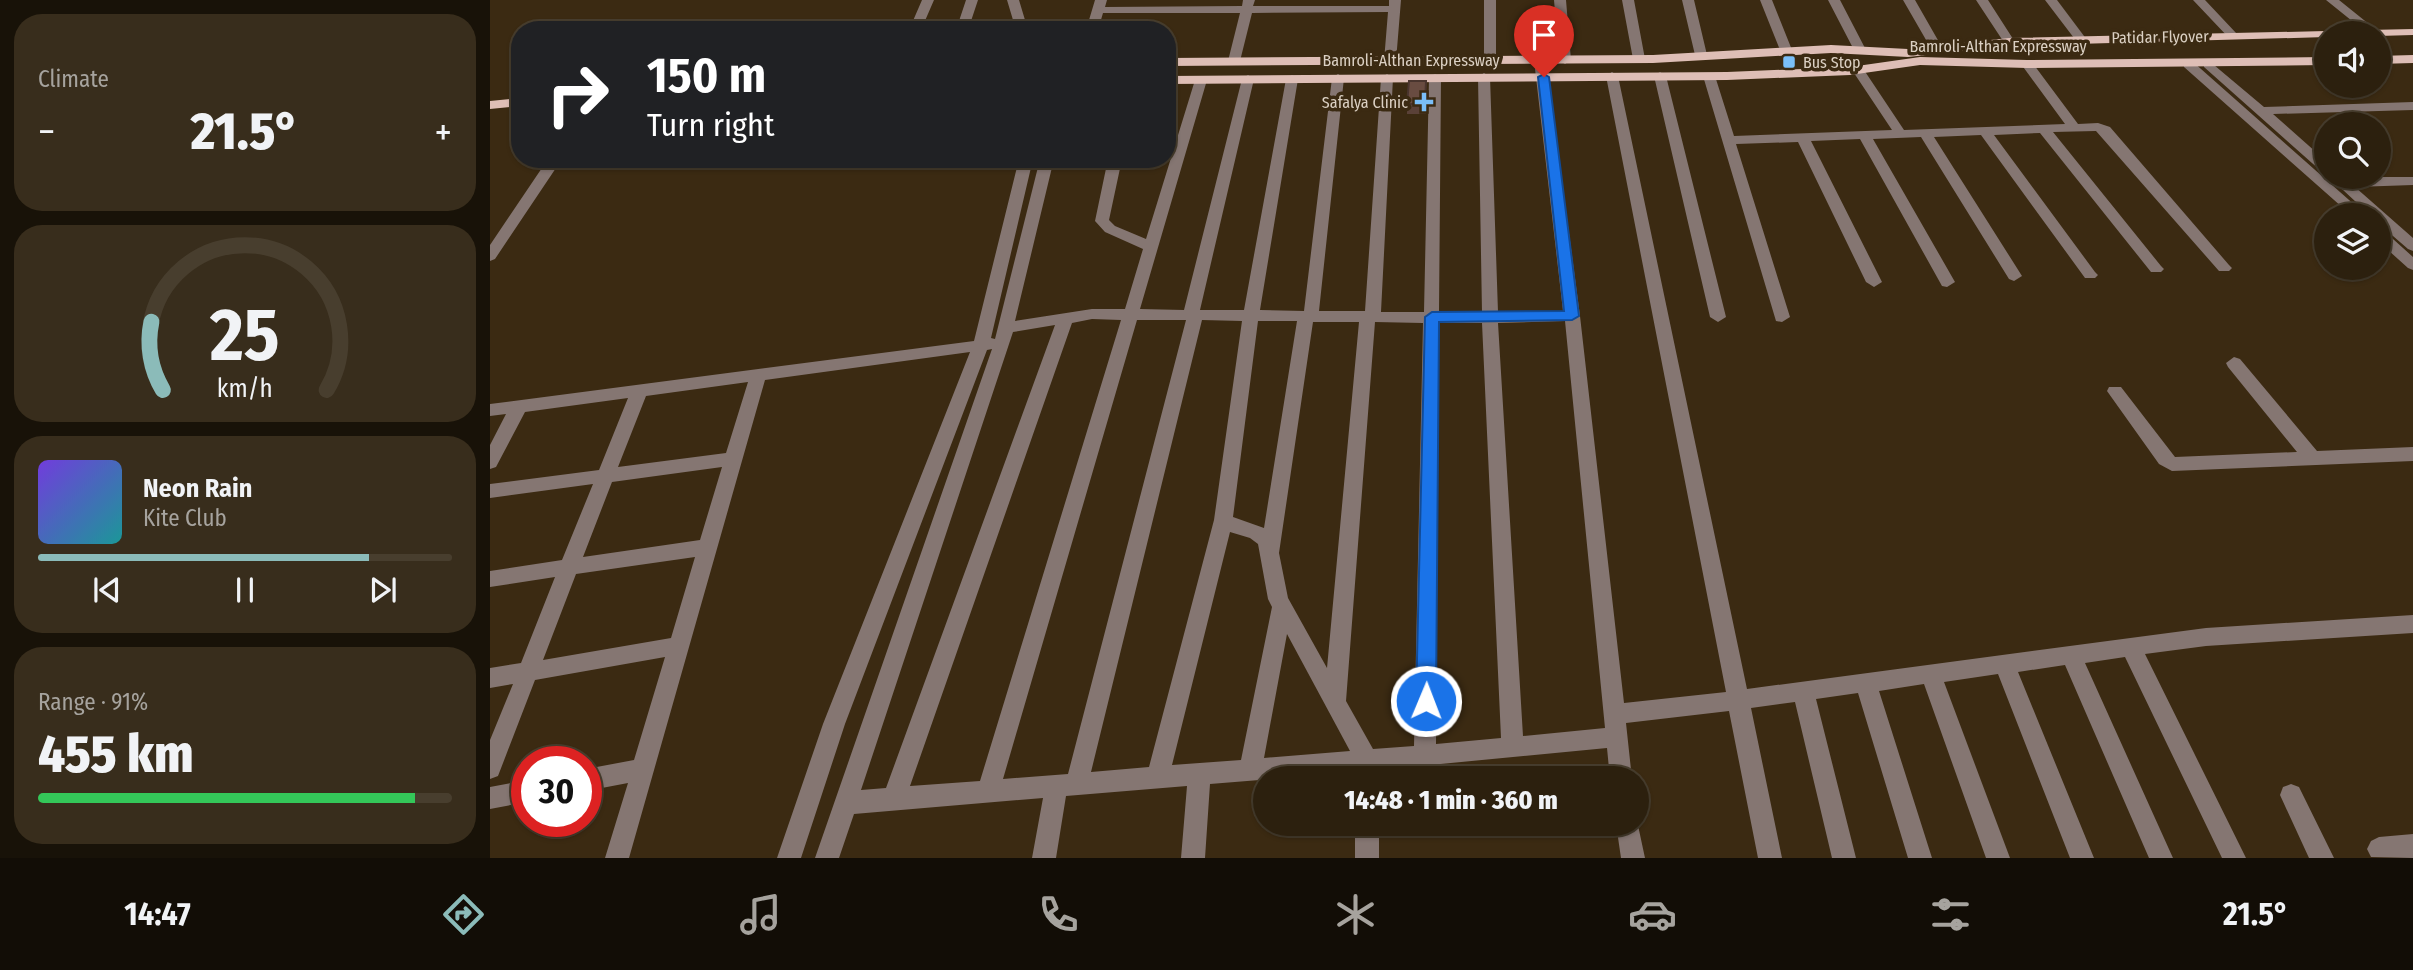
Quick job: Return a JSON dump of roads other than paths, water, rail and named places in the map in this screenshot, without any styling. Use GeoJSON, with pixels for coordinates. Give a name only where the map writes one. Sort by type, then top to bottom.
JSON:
{"type":"FeatureCollection","features":[{"type":"Feature","properties":{"kind":"main road"},"geometry":{"type":"LineString","coordinates":[[2391,33],[2413,32]]}},
{"type":"Feature","properties":{"kind":"main road","name":"Bamroli-Althan Expressway"},"geometry":{"type":"LineString","coordinates":[[2006,49],[2081,40],[2314,34]]}},
{"type":"Feature","properties":{"kind":"main road"},"geometry":{"type":"LineString","coordinates":[[2391,39],[2413,38]]}},
{"type":"Feature","properties":{"kind":"main road","name":"Patidar Flyover"},"geometry":{"type":"LineString","coordinates":[[1954,63],[2006,49],[2314,40]]}},
{"type":"Feature","properties":{"kind":"main road","name":"Patidar Flyover"},"geometry":{"type":"LineString","coordinates":[[1908,53],[1955,46],[2006,49],[2314,49]]}},
{"type":"Feature","properties":{"kind":"main road"},"geometry":{"type":"LineString","coordinates":[[2391,48],[2413,47]]}},
{"type":"Feature","properties":{"kind":"main road"},"geometry":{"type":"LineString","coordinates":[[1176,62],[1490,60],[1542,68],[1565,60],[1639,59],[1786,50],[1908,53]]}},
{"type":"Feature","properties":{"kind":"main road"},"geometry":{"type":"LineString","coordinates":[[1658,72],[1729,60],[1835,54],[1891,56],[1908,53]]}},
{"type":"Feature","properties":{"kind":"main road"},"geometry":{"type":"LineString","coordinates":[[2391,60],[2413,59]]}},
{"type":"Feature","properties":{"kind":"main road"},"geometry":{"type":"LineString","coordinates":[[1658,72],[1920,61]]}},
{"type":"Feature","properties":{"kind":"main road","name":"Bamroli-Althan Expressway"},"geometry":{"type":"LineString","coordinates":[[1176,69],[1542,68],[1710,76],[1858,70],[1920,61],[2027,64],[2314,61]]}},
{"type":"Feature","properties":{"kind":"main road","name":"Bamroli-Althan Expressway"},"geometry":{"type":"LineString","coordinates":[[1176,80],[1484,77],[1542,68],[1612,76],[1658,72]]}},
{"type":"Feature","properties":{"kind":"main road"},"geometry":{"type":"LineString","coordinates":[[490,95],[511,94]]}},
{"type":"Feature","properties":{"kind":"main road"},"geometry":{"type":"LineString","coordinates":[[490,105],[511,104]]}},
{"type":"Feature","properties":{"kind":"main road"},"geometry":{"type":"LineString","coordinates":[[490,114],[511,113]]}},
{"type":"Feature","properties":{"kind":"street"},"geometry":{"type":"LineString","coordinates":[[919,21],[928,0]]}},
{"type":"Feature","properties":{"kind":"street"},"geometry":{"type":"LineString","coordinates":[[965,21],[972,0]]}},
{"type":"Feature","properties":{"kind":"street"},"geometry":{"type":"LineString","coordinates":[[1013,0],[1019,21]]}},
{"type":"Feature","properties":{"kind":"street"},"geometry":{"type":"LineString","coordinates":[[1490,0],[1490,60]]}},
{"type":"Feature","properties":{"kind":"street"},"geometry":{"type":"LineString","coordinates":[[1560,0],[1565,60]]}},
{"type":"Feature","properties":{"kind":"street"},"geometry":{"type":"LineString","coordinates":[[1628,0],[1639,59]]}},
{"type":"Feature","properties":{"kind":"street"},"geometry":{"type":"LineString","coordinates":[[1688,0],[1701,55]]}},
{"type":"Feature","properties":{"kind":"street"},"geometry":{"type":"LineString","coordinates":[[1766,0],[1786,50]]}},
{"type":"Feature","properties":{"kind":"street"},"geometry":{"type":"LineString","coordinates":[[1834,0],[1860,50]]}},
{"type":"Feature","properties":{"kind":"street"},"geometry":{"type":"LineString","coordinates":[[1909,0],[1937,49]]}},
{"type":"Feature","properties":{"kind":"street"},"geometry":{"type":"LineString","coordinates":[[1982,0],[2006,49]]}},
{"type":"Feature","properties":{"kind":"street"},"geometry":{"type":"LineString","coordinates":[[2050,0],[2081,40]]}},
{"type":"Feature","properties":{"kind":"street"},"geometry":{"type":"LineString","coordinates":[[2199,0],[2233,36]]}},
{"type":"Feature","properties":{"kind":"street"},"geometry":{"type":"LineString","coordinates":[[2332,0],[2359,21]]}},
{"type":"Feature","properties":{"kind":"street"},"geometry":{"type":"LineString","coordinates":[[1234,61],[1248,4]]}},
{"type":"Feature","properties":{"kind":"street"},"geometry":{"type":"LineString","coordinates":[[1100,5],[1395,5],[1390,61]]}},
{"type":"Feature","properties":{"kind":"street"},"geometry":{"type":"LineString","coordinates":[[2027,64],[2073,126]]}},
{"type":"Feature","properties":{"kind":"street"},"geometry":{"type":"LineString","coordinates":[[2188,64],[2345,203]]}},
{"type":"Feature","properties":{"kind":"street"},"geometry":{"type":"LineString","coordinates":[[2208,64],[2314,157]]}},
{"type":"Feature","properties":{"kind":"street"},"geometry":{"type":"LineString","coordinates":[[1542,68],[1572,316],[1619,766]]}},
{"type":"Feature","properties":{"kind":"street"},"geometry":{"type":"LineString","coordinates":[[1858,70],[1900,133]]}},
{"type":"Feature","properties":{"kind":"street"},"geometry":{"type":"LineString","coordinates":[[1658,72],[1718,317]]}},
{"type":"Feature","properties":{"kind":"street"},"geometry":{"type":"LineString","coordinates":[[1612,76],[1770,858]]}},
{"type":"Feature","properties":{"kind":"street"},"geometry":{"type":"LineString","coordinates":[[1710,76],[1782,317]]}},
{"type":"Feature","properties":{"kind":"street"},"geometry":{"type":"LineString","coordinates":[[1484,77],[1490,318],[1513,748]]}},
{"type":"Feature","properties":{"kind":"street"},"geometry":{"type":"LineString","coordinates":[[1270,551],[1308,316],[1338,78]]}},
{"type":"Feature","properties":{"kind":"street"},"geometry":{"type":"LineString","coordinates":[[1335,702],[1370,317],[1387,78]]}},
{"type":"Feature","properties":{"kind":"street"},"geometry":{"type":"LineString","coordinates":[[1425,755],[1435,78]]}},
{"type":"Feature","properties":{"kind":"street"},"geometry":{"type":"LineString","coordinates":[[1044,858],[1193,315],[1248,79]]}},
{"type":"Feature","properties":{"kind":"street"},"geometry":{"type":"LineString","coordinates":[[1158,777],[1223,520],[1251,316],[1292,79]]}},
{"type":"Feature","properties":{"kind":"street"},"geometry":{"type":"LineString","coordinates":[[1176,164],[1201,80]]}},
{"type":"Feature","properties":{"kind":"street"},"geometry":{"type":"LineString","coordinates":[[2261,111],[2413,106]]}},
{"type":"Feature","properties":{"kind":"street"},"geometry":{"type":"LineString","coordinates":[[1729,140],[2094,126],[2105,130],[2224,268]]}},
{"type":"Feature","properties":{"kind":"street"},"geometry":{"type":"LineString","coordinates":[[2042,127],[2156,269]]}},
{"type":"Feature","properties":{"kind":"street"},"geometry":{"type":"LineString","coordinates":[[1984,130],[2090,275]]}},
{"type":"Feature","properties":{"kind":"street"},"geometry":{"type":"LineString","coordinates":[[1924,132],[2014,276]]}},
{"type":"Feature","properties":{"kind":"street"},"geometry":{"type":"LineString","coordinates":[[1864,135],[1947,282]]}},
{"type":"Feature","properties":{"kind":"street"},"geometry":{"type":"LineString","coordinates":[[1802,137],[1874,282]]}},
{"type":"Feature","properties":{"kind":"street"},"geometry":{"type":"LineString","coordinates":[[490,256],[549,168]]}},
{"type":"Feature","properties":{"kind":"street"},"geometry":{"type":"LineString","coordinates":[[789,858],[834,723],[981,345],[1024,168]]}},
{"type":"Feature","properties":{"kind":"street"},"geometry":{"type":"LineString","coordinates":[[827,858],[1004,335],[1045,168]]}},
{"type":"Feature","properties":{"kind":"street"},"geometry":{"type":"LineString","coordinates":[[1113,168],[1102,221],[1110,229],[1151,247]]}},
{"type":"Feature","properties":{"kind":"street"},"geometry":{"type":"LineString","coordinates":[[988,791],[1175,168]]}},
{"type":"Feature","properties":{"kind":"street"},"geometry":{"type":"LineString","coordinates":[[2391,181],[2413,181]]}},
{"type":"Feature","properties":{"kind":"street"},"geometry":{"type":"LineString","coordinates":[[2350,189],[2413,246]]}},
{"type":"Feature","properties":{"kind":"street"},"geometry":{"type":"LineString","coordinates":[[2391,245],[2413,265]]}},
{"type":"Feature","properties":{"kind":"street"},"geometry":{"type":"LineString","coordinates":[[490,410],[981,345],[1004,335],[1092,314],[1490,318],[1572,316]]}},
{"type":"Feature","properties":{"kind":"street"},"geometry":{"type":"LineString","coordinates":[[894,799],[1065,319]]}},
{"type":"Feature","properties":{"kind":"street"},"geometry":{"type":"LineString","coordinates":[[2234,363],[2312,458]]}},
{"type":"Feature","properties":{"kind":"street"},"geometry":{"type":"LineString","coordinates":[[617,858],[758,375]]}},
{"type":"Feature","properties":{"kind":"street"},"geometry":{"type":"LineString","coordinates":[[490,768],[639,391]]}},
{"type":"Feature","properties":{"kind":"street"},"geometry":{"type":"LineString","coordinates":[[2115,391],[2172,464],[2413,454]]}},
{"type":"Feature","properties":{"kind":"street"},"geometry":{"type":"LineString","coordinates":[[490,462],[519,406]]}},
{"type":"Feature","properties":{"kind":"street"},"geometry":{"type":"LineString","coordinates":[[490,491],[733,459]]}},
{"type":"Feature","properties":{"kind":"street"},"geometry":{"type":"LineString","coordinates":[[1223,520],[1261,533],[1267,541],[1275,593],[1335,702],[1366,766]]}},
{"type":"Feature","properties":{"kind":"street"},"geometry":{"type":"LineString","coordinates":[[490,579],[707,547]]}},
{"type":"Feature","properties":{"kind":"street"},"geometry":{"type":"LineString","coordinates":[[1250,770],[1282,607]]}},
{"type":"Feature","properties":{"kind":"street"},"geometry":{"type":"LineString","coordinates":[[1614,714],[1738,700],[2206,637],[2413,624]]}},
{"type":"Feature","properties":{"kind":"street"},"geometry":{"type":"LineString","coordinates":[[490,678],[679,646]]}},
{"type":"Feature","properties":{"kind":"street"},"geometry":{"type":"LineString","coordinates":[[2131,647],[2234,858]]}},
{"type":"Feature","properties":{"kind":"street"},"geometry":{"type":"LineString","coordinates":[[2071,656],[2161,858]]}},
{"type":"Feature","properties":{"kind":"street"},"geometry":{"type":"LineString","coordinates":[[2004,664],[2082,858]]}},
{"type":"Feature","properties":{"kind":"street"},"geometry":{"type":"LineString","coordinates":[[1931,674],[1998,858]]}},
{"type":"Feature","properties":{"kind":"street"},"geometry":{"type":"LineString","coordinates":[[1866,683],[1920,858]]}},
{"type":"Feature","properties":{"kind":"street"},"geometry":{"type":"LineString","coordinates":[[1804,691],[1844,858]]}},
{"type":"Feature","properties":{"kind":"street"},"geometry":{"type":"LineString","coordinates":[[1379,766],[1425,755],[1615,737]]}},
{"type":"Feature","properties":{"kind":"street"},"geometry":{"type":"LineString","coordinates":[[602,777],[642,769]]}},
{"type":"Feature","properties":{"kind":"street"},"geometry":{"type":"LineString","coordinates":[[845,803],[1253,770]]}},
{"type":"Feature","properties":{"kind":"street"},"geometry":{"type":"LineString","coordinates":[[1193,858],[1199,774]]}},
{"type":"Feature","properties":{"kind":"street"},"geometry":{"type":"LineString","coordinates":[[490,799],[511,794]]}},
{"type":"Feature","properties":{"kind":"street"},"geometry":{"type":"LineString","coordinates":[[2291,795],[2322,858]]}},
{"type":"Feature","properties":{"kind":"street"},"geometry":{"type":"LineString","coordinates":[[1367,836],[1367,858]]}},
{"type":"Feature","properties":{"kind":"street"},"geometry":{"type":"LineString","coordinates":[[1630,836],[1633,858]]}},
{"type":"Feature","properties":{"kind":"street"},"geometry":{"type":"LineString","coordinates":[[2379,849],[2413,846]]}},
{"type":"Feature","properties":{"kind":"place","name":"Bus Stop"},"geometry":{"type":"Point","coordinates":[1789,62]}},
{"type":"Feature","properties":{"kind":"place","name":"Safalya Clinic"},"geometry":{"type":"Point","coordinates":[1424,102]}}]}
